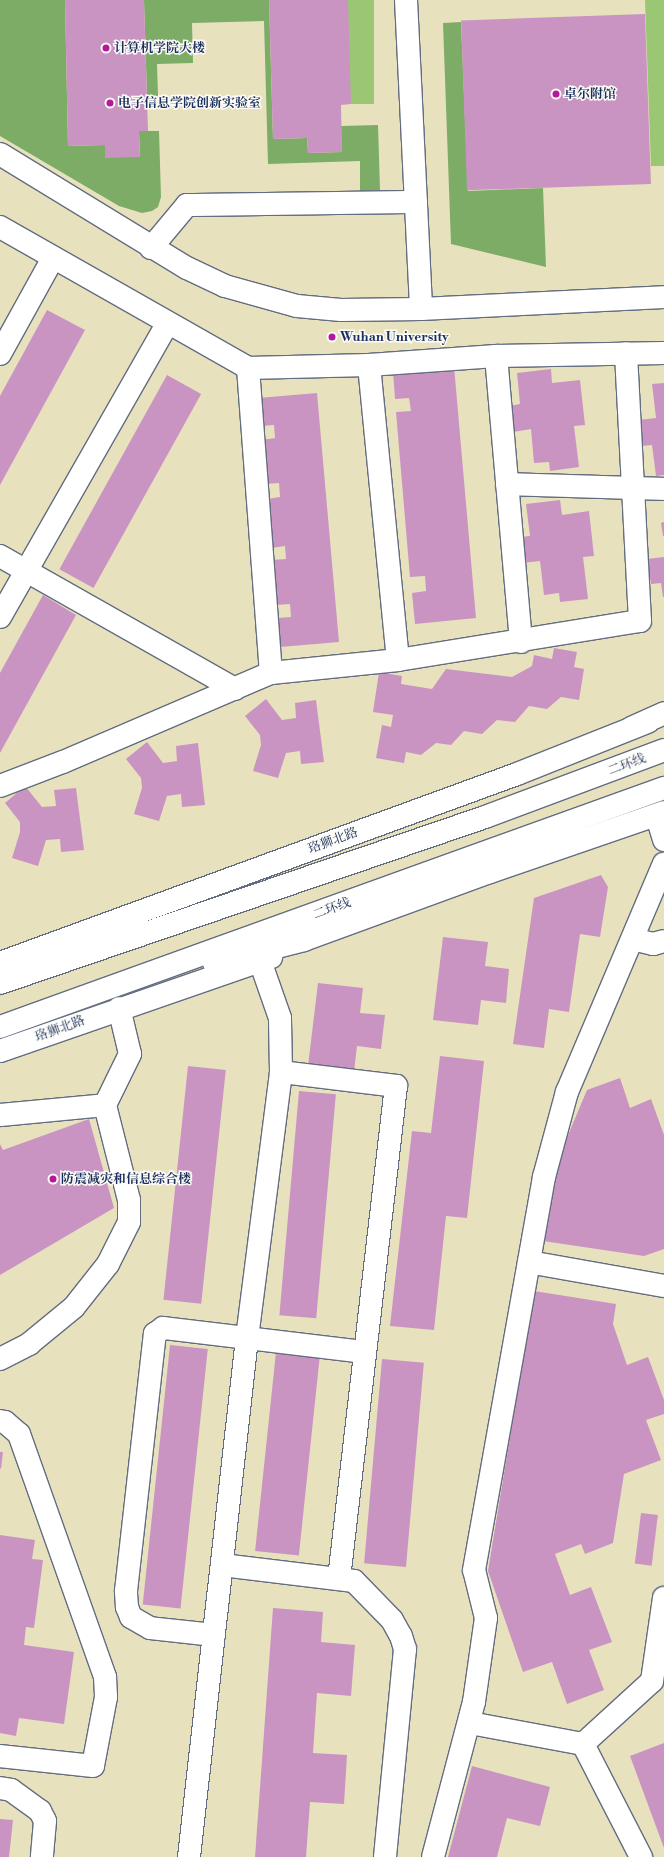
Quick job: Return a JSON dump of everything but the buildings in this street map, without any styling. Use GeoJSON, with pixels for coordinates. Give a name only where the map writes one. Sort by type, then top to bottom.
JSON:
{"type":"FeatureCollection","features":[{"type":"Feature","properties":{"kind":"main road"},"geometry":{"type":"LineString","coordinates":[[406,0],[421,309]]}},
{"type":"Feature","properties":{"kind":"main road"},"geometry":{"type":"LineString","coordinates":[[0,154],[151,248],[225,286],[297,306],[341,310],[421,309],[664,297]]}},
{"type":"Feature","properties":{"kind":"main road"},"geometry":{"type":"LineString","coordinates":[[151,248],[187,205],[416,202]]}},
{"type":"Feature","properties":{"kind":"main road"},"geometry":{"type":"LineString","coordinates":[[0,227],[167,324],[248,368],[369,365],[496,356],[664,352]]}},
{"type":"Feature","properties":{"kind":"main road"},"geometry":{"type":"LineString","coordinates":[[0,354],[53,258]]}},
{"type":"Feature","properties":{"kind":"main road"},"geometry":{"type":"LineString","coordinates":[[0,617],[167,324]]}},
{"type":"Feature","properties":{"kind":"main road"},"geometry":{"type":"LineString","coordinates":[[0,786],[271,673],[398,660],[521,642],[640,621],[626,353]]}},
{"type":"Feature","properties":{"kind":"main road"},"geometry":{"type":"LineString","coordinates":[[496,356],[521,642]]}},
{"type":"Feature","properties":{"kind":"main road"},"geometry":{"type":"LineString","coordinates":[[369,365],[398,660]]}},
{"type":"Feature","properties":{"kind":"main road"},"geometry":{"type":"LineString","coordinates":[[248,368],[271,673]]}},
{"type":"Feature","properties":{"kind":"main road"},"geometry":{"type":"LineString","coordinates":[[507,484],[664,489]]}},
{"type":"Feature","properties":{"kind":"main road"},"geometry":{"type":"LineString","coordinates":[[0,556],[234,689]]}},
{"type":"Feature","properties":{"kind":"main road","name":"珞狮北路"},"geometry":{"type":"LineString","coordinates":[[0,963],[517,774],[664,714]]}},
{"type":"Feature","properties":{"kind":"main road","name":"二环线"},"geometry":{"type":"LineString","coordinates":[[0,983],[485,817],[664,750]]}},
{"type":"Feature","properties":{"kind":"main road","name":"二环线"},"geometry":{"type":"LineString","coordinates":[[0,1027],[135,980],[664,788]]}},
{"type":"Feature","properties":{"kind":"main road"},"geometry":{"type":"LineString","coordinates":[[135,980],[245,957],[304,940],[490,872],[663,823]]}},
{"type":"Feature","properties":{"kind":"main road","name":"珞狮北路"},"geometry":{"type":"LineString","coordinates":[[0,1051],[119,1008],[663,823]]}},
{"type":"Feature","properties":{"kind":"main road"},"geometry":{"type":"LineString","coordinates":[[433,1857],[470,1723],[486,1618],[474,1570],[544,1177],[567,1092],[634,938],[664,864]]}},
{"type":"Feature","properties":{"kind":"main road"},"geometry":{"type":"LineString","coordinates":[[634,938],[653,944],[664,942]]}},
{"type":"Feature","properties":{"kind":"main road"},"geometry":{"type":"LineString","coordinates":[[189,1857],[247,1338],[281,1072],[280,1018],[260,961]]}},
{"type":"Feature","properties":{"kind":"main road"},"geometry":{"type":"LineString","coordinates":[[0,1359],[29,1344],[74,1307],[93,1285],[120,1244],[129,1222],[129,1200],[105,1105],[130,1054],[119,1008]]}},
{"type":"Feature","properties":{"kind":"main road"},"geometry":{"type":"LineString","coordinates":[[281,1072],[396,1086],[339,1578]]}},
{"type":"Feature","properties":{"kind":"main road"},"geometry":{"type":"LineString","coordinates":[[0,1115],[105,1105]]}},
{"type":"Feature","properties":{"kind":"main road"},"geometry":{"type":"LineString","coordinates":[[529,1262],[664,1286]]}},
{"type":"Feature","properties":{"kind":"main road"},"geometry":{"type":"LineString","coordinates":[[214,1635],[150,1628],[131,1617],[126,1591],[155,1334],[163,1328],[365,1352]]}},
{"type":"Feature","properties":{"kind":"main road"},"geometry":{"type":"LineString","coordinates":[[0,1421],[5,1422],[19,1434],[105,1677],[106,1697],[93,1766],[0,1756]]}},
{"type":"Feature","properties":{"kind":"main road"},"geometry":{"type":"LineString","coordinates":[[222,1565],[339,1578],[354,1582],[392,1620],[405,1649],[385,1857]]}},
{"type":"Feature","properties":{"kind":"main road"},"geometry":{"type":"LineString","coordinates":[[470,1723],[583,1744],[658,1687],[664,1598]]}},
{"type":"Feature","properties":{"kind":"main road"},"geometry":{"type":"LineString","coordinates":[[583,1744],[641,1857]]}},
{"type":"Feature","properties":{"kind":"main road"},"geometry":{"type":"LineString","coordinates":[[0,1788],[11,1790],[40,1811],[45,1822],[42,1857]]}},
{"type":"Feature","properties":{"kind":"green space"},"geometry":{"type":"Polygon","coordinates":[[[0,0],[65,0],[68,146],[105,145],[140,156],[139,131],[159,131],[161,197],[158,207],[152,211],[142,213],[119,206],[0,136],[0,0]]]}},
{"type":"Feature","properties":{"kind":"green space"},"geometry":{"type":"Polygon","coordinates":[[[144,0],[269,0],[273,139],[307,138],[308,153],[342,152],[341,126],[378,125],[380,190],[360,191],[360,161],[268,164],[264,21],[192,23],[193,63],[157,64],[158,96],[147,96],[144,0]]]}},
{"type":"Feature","properties":{"kind":"green space"},"geometry":{"type":"Polygon","coordinates":[[[348,0],[374,0],[374,104],[348,104],[348,0]]]}},
{"type":"Feature","properties":{"kind":"green space"},"geometry":{"type":"Polygon","coordinates":[[[645,0],[664,0],[664,166],[651,166],[645,0]]]}},
{"type":"Feature","properties":{"kind":"green space"},"geometry":{"type":"Polygon","coordinates":[[[461,22],[468,191],[543,188],[546,267],[451,244],[443,23],[461,22]]]}},
{"type":"Feature","properties":{"kind":"place","name":"计算机学院大楼"},"geometry":{"type":"Point","coordinates":[106,48]}},
{"type":"Feature","properties":{"kind":"place","name":"卓尔附馆"},"geometry":{"type":"Point","coordinates":[556,94]}},
{"type":"Feature","properties":{"kind":"place","name":"电子信息学院创新实验室"},"geometry":{"type":"Point","coordinates":[110,103]}},
{"type":"Feature","properties":{"kind":"place","name":"Wuhan University"},"geometry":{"type":"Point","coordinates":[332,337]}},
{"type":"Feature","properties":{"kind":"place","name":"防震减灾和信息综合楼"},"geometry":{"type":"Point","coordinates":[53,1179]}}]}
